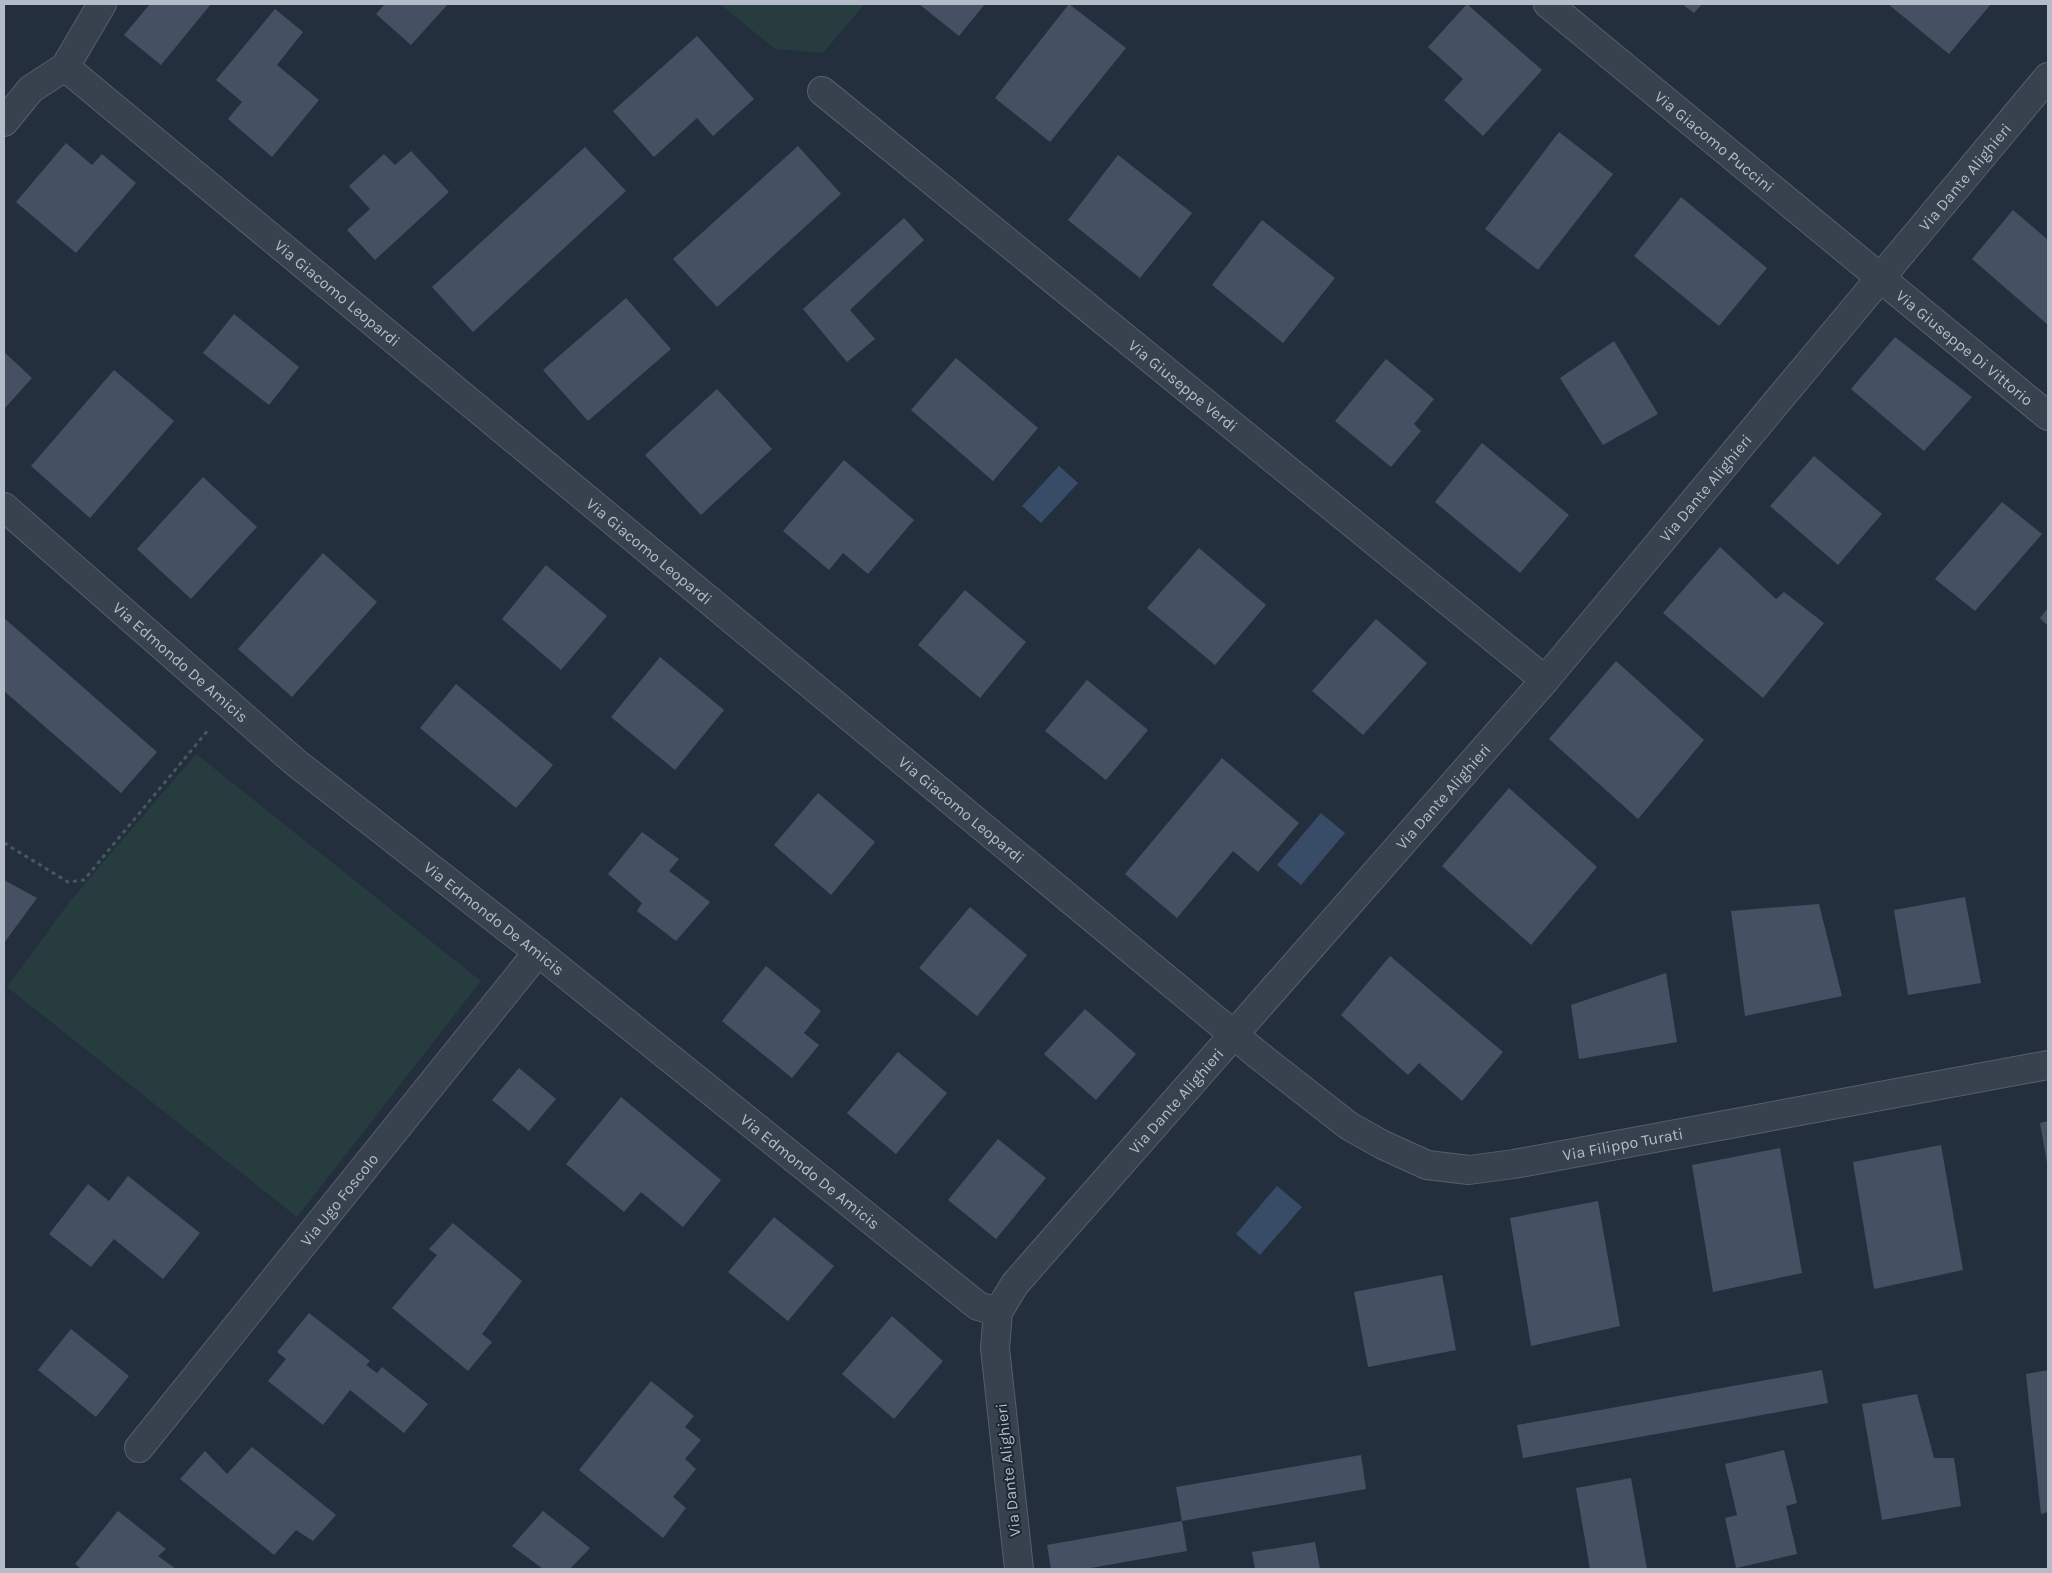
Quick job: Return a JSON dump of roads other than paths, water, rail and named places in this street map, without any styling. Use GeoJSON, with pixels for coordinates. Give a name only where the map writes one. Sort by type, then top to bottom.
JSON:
{"type":"FeatureCollection","features":[{"type":"Feature","properties":{"kind":"street"},"geometry":{"type":"LineString","coordinates":[[4,122],[31,89],[65,67],[102,4]]}},
{"type":"Feature","properties":{"kind":"street","name":"Via Giacomo Puccini"},"geometry":{"type":"LineString","coordinates":[[1548,4],[1881,278]]}},
{"type":"Feature","properties":{"kind":"street","name":"Via Giacomo Leopardi"},"geometry":{"type":"LineString","coordinates":[[65,67],[1234,1034]]}},
{"type":"Feature","properties":{"kind":"street","name":"Via Dante Alighieri"},"geometry":{"type":"LineString","coordinates":[[1019,1569],[995,1348],[998,1312],[1015,1284],[1546,680],[2048,77]]}},
{"type":"Feature","properties":{"kind":"street","name":"Via Giuseppe Verdi"},"geometry":{"type":"LineString","coordinates":[[822,91],[1546,680]]}},
{"type":"Feature","properties":{"kind":"street","name":"Via Giuseppe Di Vittorio"},"geometry":{"type":"LineString","coordinates":[[1881,278],[2048,416]]}},
{"type":"Feature","properties":{"kind":"street","name":"Via Edmondo De Amicis"},"geometry":{"type":"LineString","coordinates":[[4,507],[295,762],[538,952],[978,1306],[998,1312]]}},
{"type":"Feature","properties":{"kind":"street","name":"Via Ugo Foscolo"},"geometry":{"type":"LineString","coordinates":[[139,1448],[538,952]]}},
{"type":"Feature","properties":{"kind":"street","name":"Via Filippo Turati"},"geometry":{"type":"LineString","coordinates":[[1234,1034],[1349,1126],[1383,1146],[1427,1165],[1469,1170],[1533,1160],[2048,1065]]}},
{"type":"Feature","properties":{"kind":"water"},"geometry":{"type":"Polygon","coordinates":[[[1059,466],[1078,483],[1041,523],[1022,506],[1059,466]]]}},
{"type":"Feature","properties":{"kind":"water"},"geometry":{"type":"Polygon","coordinates":[[[1321,813],[1345,833],[1301,885],[1277,865],[1321,813]]]}},
{"type":"Feature","properties":{"kind":"water"},"geometry":{"type":"Polygon","coordinates":[[[1277,1186],[1302,1207],[1260,1255],[1236,1234],[1277,1186]]]}}]}
